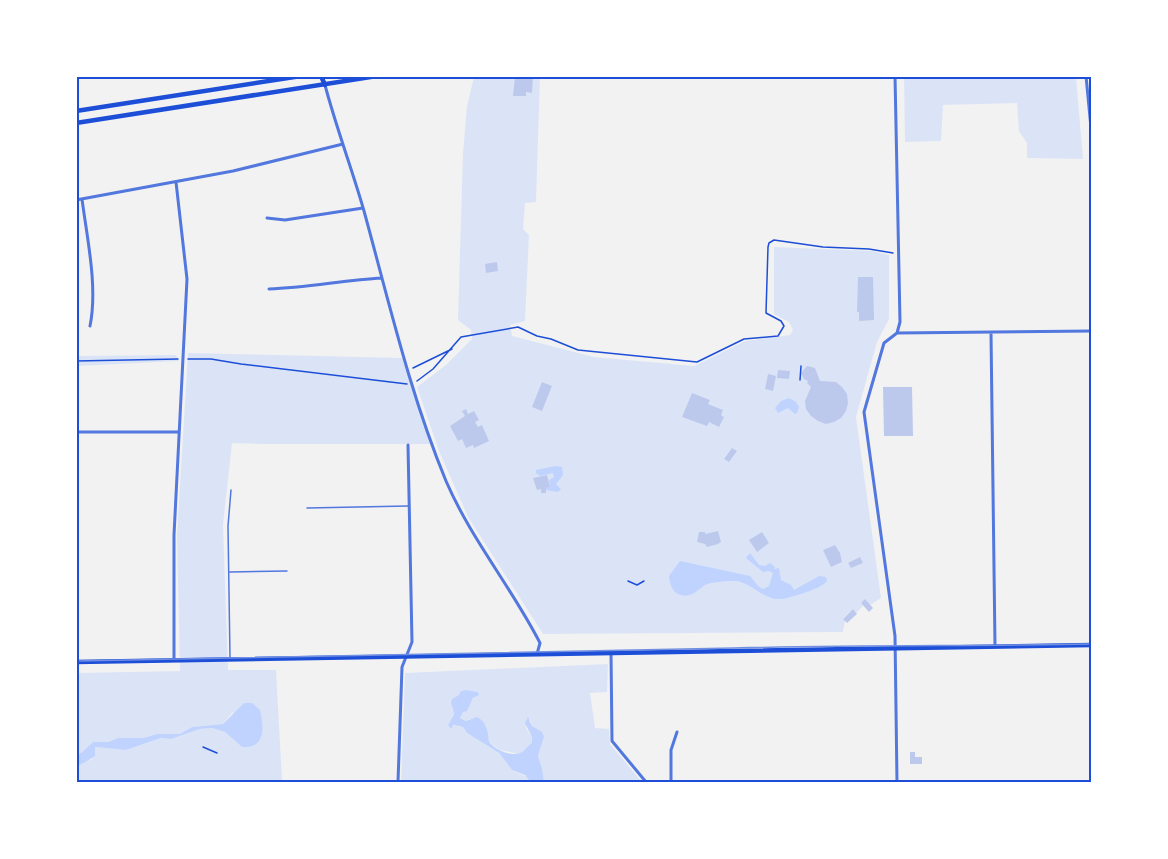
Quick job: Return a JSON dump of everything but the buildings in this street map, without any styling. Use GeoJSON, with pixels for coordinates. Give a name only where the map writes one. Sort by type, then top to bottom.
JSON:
{"type":"FeatureCollection","features":[{"type":"Feature","properties":{"kind":"main road"},"geometry":{"type":"LineString","coordinates":[[76,111],[301,76]]}},
{"type":"Feature","properties":{"kind":"main road"},"geometry":{"type":"LineString","coordinates":[[321,76],[325,85]]}},
{"type":"Feature","properties":{"kind":"main road"},"geometry":{"type":"LineString","coordinates":[[76,123],[376,76]]}},
{"type":"Feature","properties":{"kind":"main road"},"geometry":{"type":"LineString","coordinates":[[76,662],[1092,645]]}},
{"type":"Feature","properties":{"kind":"street"},"geometry":{"type":"LineString","coordinates":[[895,76],[900,322],[897,333],[884,343],[864,412],[895,648],[897,783]]}},
{"type":"Feature","properties":{"kind":"street"},"geometry":{"type":"LineString","coordinates":[[1086,76],[1092,138]]}},
{"type":"Feature","properties":{"kind":"street"},"geometry":{"type":"LineString","coordinates":[[325,85],[363,208],[408,370],[447,481],[463,516],[526,616],[540,643],[537,654]]}},
{"type":"Feature","properties":{"kind":"street"},"geometry":{"type":"LineString","coordinates":[[76,200],[232,171],[343,144]]}},
{"type":"Feature","properties":{"kind":"street"},"geometry":{"type":"LineString","coordinates":[[174,660],[174,535],[187,279],[176,182]]}},
{"type":"Feature","properties":{"kind":"street"},"geometry":{"type":"LineString","coordinates":[[82,199],[90,262],[93,312],[90,326]]}},
{"type":"Feature","properties":{"kind":"street"},"geometry":{"type":"LineString","coordinates":[[267,218],[285,219],[363,208]]}},
{"type":"Feature","properties":{"kind":"street"},"geometry":{"type":"LineString","coordinates":[[269,289],[382,278]]}},
{"type":"Feature","properties":{"kind":"street"},"geometry":{"type":"LineString","coordinates":[[897,333],[1092,331]]}},
{"type":"Feature","properties":{"kind":"street"},"geometry":{"type":"LineString","coordinates":[[991,333],[994,647]]}},
{"type":"Feature","properties":{"kind":"street"},"geometry":{"type":"LineString","coordinates":[[76,432],[179,432]]}},
{"type":"Feature","properties":{"kind":"street"},"geometry":{"type":"LineString","coordinates":[[398,783],[402,668],[412,642],[408,445]]}},
{"type":"Feature","properties":{"kind":"street"},"geometry":{"type":"LineString","coordinates":[[611,652],[612,741],[646,783]]}},
{"type":"Feature","properties":{"kind":"street"},"geometry":{"type":"LineString","coordinates":[[671,783],[670,750],[677,732]]}},
{"type":"Feature","properties":{"kind":"lane"},"geometry":{"type":"LineString","coordinates":[[230,659],[228,526],[231,490]]}},
{"type":"Feature","properties":{"kind":"lane"},"geometry":{"type":"LineString","coordinates":[[307,508],[409,506]]}},
{"type":"Feature","properties":{"kind":"lane"},"geometry":{"type":"LineString","coordinates":[[229,572],[287,571]]}},
{"type":"Feature","properties":{"kind":"path"},"geometry":{"type":"LineString","coordinates":[[413,384],[433,369],[461,337],[519,327],[537,336],[578,350],[697,362],[744,339],[778,336],[782,332],[784,326],[781,321],[766,313],[768,243],[771,241],[869,249],[899,254]]}},
{"type":"Feature","properties":{"kind":"path"},"geometry":{"type":"LineString","coordinates":[[408,370],[453,348]]}},
{"type":"Feature","properties":{"kind":"path"},"geometry":{"type":"LineString","coordinates":[[76,361],[211,359],[401,385]]}},
{"type":"Feature","properties":{"kind":"path"},"geometry":{"type":"LineString","coordinates":[[800,380],[801,366]]}},
{"type":"Feature","properties":{"kind":"path"},"geometry":{"type":"LineString","coordinates":[[628,581],[637,585],[644,581]]}},
{"type":"Feature","properties":{"kind":"path"},"geometry":{"type":"LineString","coordinates":[[202,747],[217,753]]}},
{"type":"Feature","properties":{"kind":"shaded area"},"geometry":{"type":"Polygon","coordinates":[[[474,77],[540,77],[536,202],[525,203],[523,229],[529,235],[525,321],[510,325],[512,336],[594,357],[694,366],[745,341],[790,335],[793,330],[789,322],[774,314],[774,247],[872,251],[889,255],[889,319],[877,342],[856,417],[881,598],[870,605],[865,600],[856,613],[853,609],[843,618],[845,621],[843,632],[543,634],[468,517],[439,451],[417,387],[446,365],[472,339],[471,330],[458,320],[463,153],[467,106],[474,77]]]}},
{"type":"Feature","properties":{"kind":"shaded area"},"geometry":{"type":"Polygon","coordinates":[[[904,77],[1076,77],[1083,159],[1027,158],[1027,143],[1019,131],[1017,103],[943,105],[941,141],[905,142],[904,77]]]}},
{"type":"Feature","properties":{"kind":"shaded area"},"geometry":{"type":"Polygon","coordinates":[[[188,353],[402,358],[430,444],[232,443],[223,525],[228,670],[276,670],[282,780],[317,782],[77,782],[77,766],[92,759],[95,747],[126,750],[161,738],[171,739],[200,729],[212,728],[225,732],[242,747],[233,712],[223,724],[192,727],[180,734],[157,734],[143,738],[118,738],[108,742],[93,742],[77,755],[77,673],[180,671],[177,535],[188,353]]]}},
{"type":"Feature","properties":{"kind":"shaded area"},"geometry":{"type":"Polygon","coordinates":[[[176,355],[179,361],[77,366],[76,356],[176,355]]]}},
{"type":"Feature","properties":{"kind":"shaded area"},"geometry":{"type":"Polygon","coordinates":[[[608,664],[607,692],[590,693],[595,728],[609,729],[610,744],[642,782],[544,782],[538,756],[544,737],[532,726],[530,719],[526,728],[532,737],[532,744],[519,754],[500,750],[489,742],[486,726],[470,719],[466,721],[460,718],[478,692],[467,690],[456,697],[452,709],[454,713],[448,725],[463,727],[467,733],[499,753],[512,770],[538,782],[401,782],[405,673],[608,664]]]}},
{"type":"Feature","properties":{"kind":"water"},"geometry":{"type":"Polygon","coordinates":[[[789,398],[799,407],[797,413],[795,414],[788,408],[778,413],[775,408],[781,401],[789,398]]]}},
{"type":"Feature","properties":{"kind":"water"},"geometry":{"type":"Polygon","coordinates":[[[562,467],[563,475],[556,484],[561,489],[558,492],[546,490],[550,487],[549,480],[554,477],[553,473],[540,476],[536,473],[536,470],[562,467]]]}},
{"type":"Feature","properties":{"kind":"water"},"geometry":{"type":"Polygon","coordinates":[[[750,553],[759,565],[765,566],[770,563],[775,567],[774,569],[779,568],[781,580],[791,585],[794,590],[819,576],[826,577],[827,581],[807,592],[780,599],[767,596],[745,584],[733,581],[708,584],[685,596],[678,594],[672,588],[669,576],[680,561],[750,576],[763,589],[769,586],[773,573],[763,572],[746,558],[750,553]]]}},
{"type":"Feature","properties":{"kind":"water"},"geometry":{"type":"Polygon","coordinates":[[[461,691],[478,692],[479,695],[473,698],[467,711],[463,712],[460,718],[466,721],[477,717],[480,719],[486,728],[489,742],[499,750],[516,754],[532,743],[532,737],[525,723],[528,717],[532,726],[542,732],[544,737],[538,756],[544,782],[530,781],[525,775],[512,770],[499,753],[467,733],[463,727],[453,725],[451,729],[448,725],[454,714],[452,699],[461,691]]]}},
{"type":"Feature","properties":{"kind":"water"},"geometry":{"type":"Polygon","coordinates":[[[244,703],[252,703],[260,710],[261,717],[262,736],[250,747],[242,747],[225,732],[212,728],[200,729],[171,739],[161,738],[126,750],[95,747],[95,756],[77,766],[77,755],[93,742],[108,742],[118,738],[143,738],[157,734],[180,734],[192,727],[223,724],[244,703]]]}},
{"type":"Feature","properties":{"kind":"tram line"},"geometry":{"type":"LineString","coordinates":[[76,661],[779,647],[1092,644]]}}]}
